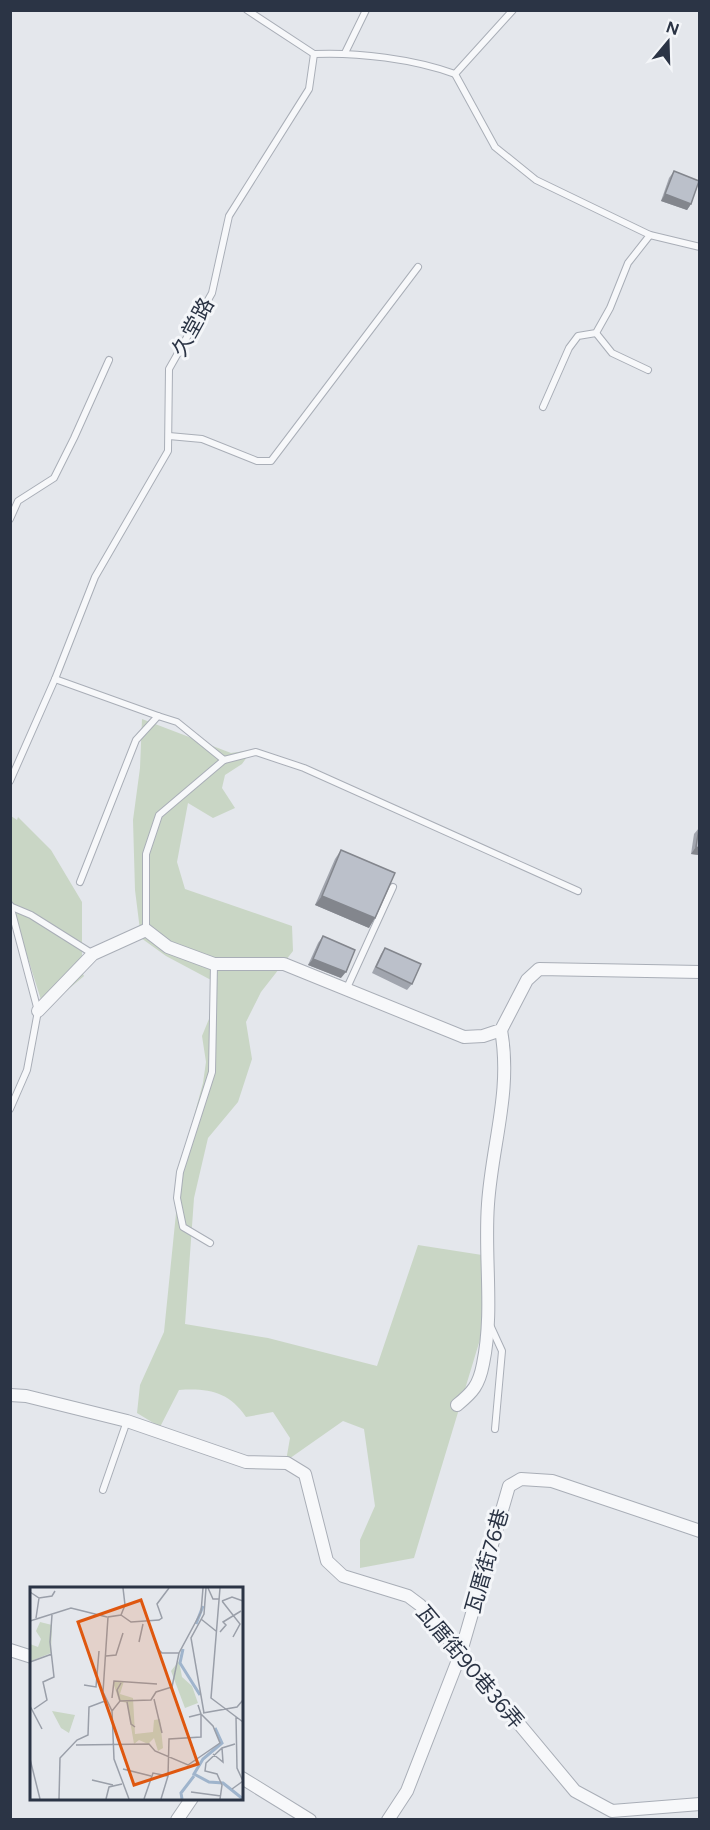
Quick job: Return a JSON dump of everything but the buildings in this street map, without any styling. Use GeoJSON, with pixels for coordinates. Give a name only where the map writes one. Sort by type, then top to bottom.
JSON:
{"type":"FeatureCollection","features":[{"type":"Feature","properties":{"kind":"street"},"geometry":{"type":"LineString","coordinates":[[38,1011],[93,954],[146,930],[168,947],[214,964],[284,964],[464,1037],[483,1036],[501,1030]]}},
{"type":"Feature","properties":{"kind":"street"},"geometry":{"type":"LineString","coordinates":[[458,1405],[475,1391],[483,1365],[488,1322],[485,1253],[488,1201],[505,1089],[501,1030],[527,980],[539,969],[699,972]]}},
{"type":"Feature","properties":{"kind":"street","name":"瓦厝街90巷36弄"},"geometry":{"type":"LineString","coordinates":[[10,1395],[26,1396],[127,1421],[246,1462],[287,1463],[305,1474],[327,1561],[343,1575],[408,1596],[420,1605],[575,1791],[612,1811],[699,1804]]}},
{"type":"Feature","properties":{"kind":"street","name":"瓦厝街76巷"},"geometry":{"type":"LineString","coordinates":[[388,1820],[407,1791],[460,1655],[509,1486],[521,1479],[552,1481],[699,1531]]}},
{"type":"Feature","properties":{"kind":"street"},"geometry":{"type":"LineString","coordinates":[[10,1650],[30,1656]]}},
{"type":"Feature","properties":{"kind":"street"},"geometry":{"type":"LineString","coordinates":[[243,1779],[310,1820]]}},
{"type":"Feature","properties":{"kind":"street"},"geometry":{"type":"LineString","coordinates":[[177,1820],[191,1800]]}},
{"type":"Feature","properties":{"kind":"lane"},"geometry":{"type":"LineString","coordinates":[[247,10],[314,54],[345,53],[439,68],[455,74],[495,147],[536,180],[650,235],[699,247]]}},
{"type":"Feature","properties":{"kind":"lane"},"geometry":{"type":"LineString","coordinates":[[345,53],[366,10]]}},
{"type":"Feature","properties":{"kind":"lane"},"geometry":{"type":"LineString","coordinates":[[455,74],[513,10]]}},
{"type":"Feature","properties":{"kind":"lane","name":"久堂路"},"geometry":{"type":"LineString","coordinates":[[10,781],[55,679],[94,577],[168,451],[169,369],[212,293],[229,216],[309,89],[314,54]]}},
{"type":"Feature","properties":{"kind":"lane"},"geometry":{"type":"LineString","coordinates":[[596,333],[610,308],[628,263],[650,235]]}},
{"type":"Feature","properties":{"kind":"lane"},"geometry":{"type":"LineString","coordinates":[[169,436],[202,439],[257,461],[271,461],[418,267]]}},
{"type":"Feature","properties":{"kind":"lane"},"geometry":{"type":"LineString","coordinates":[[596,333],[612,353],[648,370]]}},
{"type":"Feature","properties":{"kind":"lane"},"geometry":{"type":"LineString","coordinates":[[543,407],[569,348],[578,336],[596,333]]}},
{"type":"Feature","properties":{"kind":"lane"},"geometry":{"type":"LineString","coordinates":[[10,519],[18,501],[54,478],[75,438],[109,360]]}},
{"type":"Feature","properties":{"kind":"lane"},"geometry":{"type":"LineString","coordinates":[[55,679],[177,722],[224,760]]}},
{"type":"Feature","properties":{"kind":"lane"},"geometry":{"type":"LineString","coordinates":[[80,882],[136,740],[158,716]]}},
{"type":"Feature","properties":{"kind":"lane"},"geometry":{"type":"LineString","coordinates":[[146,930],[146,854],[159,815],[224,760],[256,752],[304,768],[578,891]]}},
{"type":"Feature","properties":{"kind":"lane"},"geometry":{"type":"LineString","coordinates":[[346,990],[393,887]]}},
{"type":"Feature","properties":{"kind":"lane"},"geometry":{"type":"LineString","coordinates":[[11,906],[32,915],[93,954]]}},
{"type":"Feature","properties":{"kind":"lane"},"geometry":{"type":"LineString","coordinates":[[10,1109],[27,1070],[38,1011],[11,906]]}},
{"type":"Feature","properties":{"kind":"lane"},"geometry":{"type":"LineString","coordinates":[[210,1243],[183,1227],[177,1198],[180,1172],[212,1072],[214,964]]}},
{"type":"Feature","properties":{"kind":"lane"},"geometry":{"type":"LineString","coordinates":[[488,1322],[502,1351],[495,1430]]}},
{"type":"Feature","properties":{"kind":"lane"},"geometry":{"type":"LineString","coordinates":[[103,1490],[127,1421]]}},
{"type":"Feature","properties":{"kind":"green space"},"geometry":{"type":"Polygon","coordinates":[[[142,719],[231,753],[252,750],[242,764],[225,775],[222,788],[235,808],[213,818],[188,803],[177,862],[185,889],[292,926],[293,951],[261,992],[246,1022],[252,1059],[238,1102],[208,1138],[194,1198],[185,1324],[268,1338],[377,1366],[418,1245],[482,1255],[488,1313],[414,1558],[360,1568],[360,1540],[375,1506],[364,1429],[343,1421],[286,1461],[290,1438],[273,1412],[246,1417],[233,1402],[217,1393],[179,1390],[160,1427],[137,1413],[140,1385],[164,1332],[181,1164],[203,1083],[206,1062],[202,1036],[211,1014],[211,980],[166,956],[141,938],[135,890],[133,820],[140,768],[142,719]]]}},
{"type":"Feature","properties":{"kind":"green space"},"geometry":{"type":"Polygon","coordinates":[[[11,816],[17,820],[18,817],[51,850],[82,902],[82,972],[84,976],[58,998],[43,1006],[11,905],[11,816]]]}}]}
